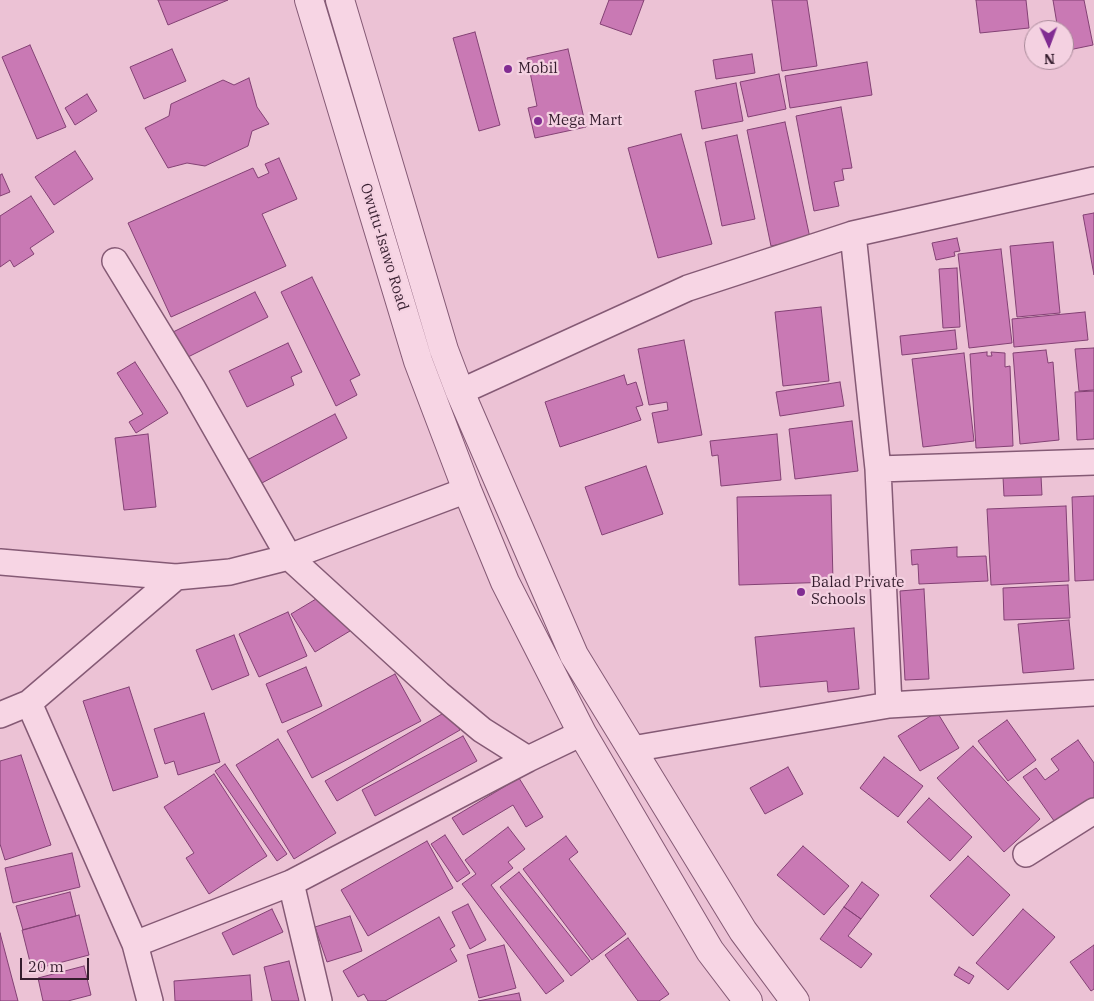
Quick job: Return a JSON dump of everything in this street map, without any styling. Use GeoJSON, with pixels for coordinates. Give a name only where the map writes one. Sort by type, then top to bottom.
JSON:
{"type":"FeatureCollection","features":[{"type":"Feature","properties":{"kind":"street","name":"Owutu-Isawo Road"},"geometry":{"type":"LineString","coordinates":[[309,0],[418,361],[467,490],[505,582],[582,733],[710,951],[748,1001]]}},
{"type":"Feature","properties":{"kind":"street","name":"Owutu-Isawo Road"},"geometry":{"type":"LineString","coordinates":[[346,1],[444,350],[460,392],[574,655],[743,931],[795,1001]]}},
{"type":"Feature","properties":{"kind":"street"},"geometry":{"type":"LineString","coordinates":[[460,392],[688,288],[853,234],[1094,180]]}},
{"type":"Feature","properties":{"kind":"street"},"geometry":{"type":"LineString","coordinates":[[853,234],[878,469],[889,705]]}},
{"type":"Feature","properties":{"kind":"street"},"geometry":{"type":"LineString","coordinates":[[115,261],[192,388],[289,557],[439,694],[482,730],[528,759]]}},
{"type":"Feature","properties":{"kind":"street"},"geometry":{"type":"LineString","coordinates":[[878,469],[1094,462]]}},
{"type":"Feature","properties":{"kind":"street"},"geometry":{"type":"LineString","coordinates":[[0,562],[176,577],[230,572],[289,557],[467,490]]}},
{"type":"Feature","properties":{"kind":"street"},"geometry":{"type":"LineString","coordinates":[[0,715],[29,703],[176,577]]}},
{"type":"Feature","properties":{"kind":"street"},"geometry":{"type":"LineString","coordinates":[[632,749],[889,705],[1094,694]]}},
{"type":"Feature","properties":{"kind":"street"},"geometry":{"type":"LineString","coordinates":[[29,703],[134,944],[142,1000]]}},
{"type":"Feature","properties":{"kind":"street"},"geometry":{"type":"LineString","coordinates":[[134,944],[291,884],[528,759],[582,733]]}},
{"type":"Feature","properties":{"kind":"street"},"geometry":{"type":"LineString","coordinates":[[1026,854],[1094,810]]}},
{"type":"Feature","properties":{"kind":"street"},"geometry":{"type":"LineString","coordinates":[[291,884],[319,1001]]}},
{"type":"Feature","properties":{"kind":"building"},"geometry":{"type":"Polygon","coordinates":[[[158,0],[228,0],[168,25],[158,0]]]}},
{"type":"Feature","properties":{"kind":"building"},"geometry":{"type":"Polygon","coordinates":[[[609,0],[644,0],[631,35],[600,24],[609,0]]]}},
{"type":"Feature","properties":{"kind":"building"},"geometry":{"type":"Polygon","coordinates":[[[772,0],[807,0],[817,66],[782,71],[772,0]]]}},
{"type":"Feature","properties":{"kind":"building"},"geometry":{"type":"Polygon","coordinates":[[[976,0],[1026,0],[1028,20],[1024,20],[1024,29],[980,33],[976,0]]]}},
{"type":"Feature","properties":{"kind":"building"},"geometry":{"type":"Polygon","coordinates":[[[1053,0],[1084,0],[1093,45],[1074,49],[1074,20],[1056,20],[1053,0]]]}},
{"type":"Feature","properties":{"kind":"building"},"geometry":{"type":"Polygon","coordinates":[[[475,32],[500,125],[479,131],[453,38],[475,32]]]}},
{"type":"Feature","properties":{"kind":"building"},"geometry":{"type":"Polygon","coordinates":[[[30,45],[66,127],[37,139],[2,57],[30,45]]]}},
{"type":"Feature","properties":{"kind":"building"},"geometry":{"type":"Polygon","coordinates":[[[172,49],[186,81],[144,99],[130,67],[172,49]]]}},
{"type":"Feature","properties":{"kind":"building"},"geometry":{"type":"Polygon","coordinates":[[[568,49],[586,127],[535,138],[528,108],[537,106],[527,58],[568,49]]]}},
{"type":"Feature","properties":{"kind":"building"},"geometry":{"type":"Polygon","coordinates":[[[752,54],[755,73],[716,79],[713,60],[752,54]]]}},
{"type":"Feature","properties":{"kind":"building"},"geometry":{"type":"Polygon","coordinates":[[[867,62],[872,95],[790,108],[785,76],[867,62]]]}},
{"type":"Feature","properties":{"kind":"building"},"geometry":{"type":"Polygon","coordinates":[[[779,74],[786,109],[748,117],[740,82],[779,74]]]}},
{"type":"Feature","properties":{"kind":"building"},"geometry":{"type":"Polygon","coordinates":[[[249,78],[257,107],[269,124],[252,131],[248,146],[205,166],[187,163],[168,168],[145,128],[169,116],[171,104],[223,80],[234,85],[249,78]]]}},
{"type":"Feature","properties":{"kind":"building"},"geometry":{"type":"Polygon","coordinates":[[[736,83],[743,121],[702,129],[695,91],[736,83]]]}},
{"type":"Feature","properties":{"kind":"building"},"geometry":{"type":"Polygon","coordinates":[[[87,94],[97,111],[75,125],[65,108],[87,94]]]}},
{"type":"Feature","properties":{"kind":"building"},"geometry":{"type":"Polygon","coordinates":[[[841,107],[852,168],[842,169],[844,180],[834,182],[839,206],[814,211],[796,116],[841,107]]]}},
{"type":"Feature","properties":{"kind":"building"},"geometry":{"type":"Polygon","coordinates":[[[785,122],[810,238],[771,246],[747,130],[785,122]]]}},
{"type":"Feature","properties":{"kind":"building"},"geometry":{"type":"Polygon","coordinates":[[[681,134],[712,244],[658,258],[628,148],[681,134]]]}},
{"type":"Feature","properties":{"kind":"building"},"geometry":{"type":"Polygon","coordinates":[[[737,135],[755,219],[722,226],[705,142],[737,135]]]}},
{"type":"Feature","properties":{"kind":"building"},"geometry":{"type":"Polygon","coordinates":[[[75,151],[93,179],[54,205],[35,177],[75,151]]]}},
{"type":"Feature","properties":{"kind":"building"},"geometry":{"type":"Polygon","coordinates":[[[279,158],[297,199],[262,214],[286,266],[171,317],[128,223],[253,168],[258,178],[269,173],[265,164],[279,158]]]}},
{"type":"Feature","properties":{"kind":"building"},"geometry":{"type":"Polygon","coordinates":[[[2,174],[10,192],[0,196],[0,175],[2,174]]]}},
{"type":"Feature","properties":{"kind":"building"},"geometry":{"type":"Polygon","coordinates":[[[31,196],[54,232],[30,248],[34,254],[14,267],[10,260],[0,267],[0,216],[31,196]]]}},
{"type":"Feature","properties":{"kind":"building"},"geometry":{"type":"Polygon","coordinates":[[[1094,213],[1094,275],[1083,215],[1094,213]]]}},
{"type":"Feature","properties":{"kind":"building"},"geometry":{"type":"Polygon","coordinates":[[[957,238],[960,251],[954,252],[955,256],[936,260],[932,243],[957,238]]]}},
{"type":"Feature","properties":{"kind":"building"},"geometry":{"type":"Polygon","coordinates":[[[1053,242],[1060,313],[1017,317],[1010,246],[1053,242]]]}},
{"type":"Feature","properties":{"kind":"building"},"geometry":{"type":"Polygon","coordinates":[[[1001,249],[1012,343],[969,348],[958,254],[1001,249]]]}},
{"type":"Feature","properties":{"kind":"building"},"geometry":{"type":"Polygon","coordinates":[[[957,268],[960,327],[943,328],[939,269],[957,268]]]}},
{"type":"Feature","properties":{"kind":"building"},"geometry":{"type":"Polygon","coordinates":[[[312,277],[360,375],[350,380],[357,395],[336,406],[281,292],[312,277]]]}},
{"type":"Feature","properties":{"kind":"building"},"geometry":{"type":"Polygon","coordinates":[[[255,292],[268,317],[184,359],[171,333],[255,292]]]}},
{"type":"Feature","properties":{"kind":"building"},"geometry":{"type":"Polygon","coordinates":[[[821,307],[829,381],[783,386],[775,312],[821,307]]]}},
{"type":"Feature","properties":{"kind":"building"},"geometry":{"type":"Polygon","coordinates":[[[1085,312],[1088,340],[1014,347],[1012,319],[1085,312]]]}},
{"type":"Feature","properties":{"kind":"building"},"geometry":{"type":"Polygon","coordinates":[[[955,330],[957,349],[902,355],[900,336],[955,330]]]}},
{"type":"Feature","properties":{"kind":"building"},"geometry":{"type":"Polygon","coordinates":[[[684,340],[702,435],[658,443],[652,413],[668,410],[667,402],[649,405],[638,349],[684,340]]]}},
{"type":"Feature","properties":{"kind":"building"},"geometry":{"type":"Polygon","coordinates":[[[288,343],[302,372],[291,377],[294,385],[247,407],[229,371],[288,343]]]}},
{"type":"Feature","properties":{"kind":"building"},"geometry":{"type":"Polygon","coordinates":[[[1094,348],[1094,390],[1079,391],[1075,349],[1094,348]]]}},
{"type":"Feature","properties":{"kind":"building"},"geometry":{"type":"Polygon","coordinates":[[[1046,350],[1048,363],[1053,362],[1059,440],[1020,444],[1013,353],[1046,350]]]}},
{"type":"Feature","properties":{"kind":"building"},"geometry":{"type":"Polygon","coordinates":[[[987,352],[987,356],[992,356],[991,352],[1005,353],[1005,367],[1010,366],[1013,446],[976,448],[970,354],[987,352]]]}},
{"type":"Feature","properties":{"kind":"building"},"geometry":{"type":"Polygon","coordinates":[[[964,353],[974,441],[923,447],[912,359],[964,353]]]}},
{"type":"Feature","properties":{"kind":"building"},"geometry":{"type":"Polygon","coordinates":[[[135,362],[168,413],[136,433],[129,422],[143,414],[117,373],[135,362]]]}},
{"type":"Feature","properties":{"kind":"building"},"geometry":{"type":"Polygon","coordinates":[[[624,375],[627,385],[636,382],[643,405],[636,407],[641,420],[560,447],[545,402],[624,375]]]}},
{"type":"Feature","properties":{"kind":"building"},"geometry":{"type":"Polygon","coordinates":[[[840,382],[844,406],[780,416],[776,392],[840,382]]]}},
{"type":"Feature","properties":{"kind":"building"},"geometry":{"type":"Polygon","coordinates":[[[1094,391],[1094,439],[1077,440],[1075,392],[1094,391]]]}},
{"type":"Feature","properties":{"kind":"building"},"geometry":{"type":"Polygon","coordinates":[[[335,414],[347,438],[260,484],[247,460],[335,414]]]}},
{"type":"Feature","properties":{"kind":"building"},"geometry":{"type":"Polygon","coordinates":[[[852,421],[858,471],[795,479],[789,429],[852,421]]]}},
{"type":"Feature","properties":{"kind":"building"},"geometry":{"type":"Polygon","coordinates":[[[148,434],[156,507],[124,510],[115,438],[148,434]]]}},
{"type":"Feature","properties":{"kind":"building"},"geometry":{"type":"Polygon","coordinates":[[[777,434],[781,480],[721,486],[718,455],[712,456],[710,441],[777,434]]]}},
{"type":"Feature","properties":{"kind":"building"},"geometry":{"type":"Polygon","coordinates":[[[646,466],[663,514],[602,535],[585,487],[646,466]]]}},
{"type":"Feature","properties":{"kind":"building"},"geometry":{"type":"Polygon","coordinates":[[[1041,476],[1042,495],[1004,496],[1003,477],[1041,476]]]}},
{"type":"Feature","properties":{"kind":"building"},"geometry":{"type":"Polygon","coordinates":[[[831,495],[833,582],[739,585],[737,497],[831,495]]]}},
{"type":"Feature","properties":{"kind":"building"},"geometry":{"type":"Polygon","coordinates":[[[1094,496],[1094,580],[1075,581],[1072,497],[1094,496]]]}},
{"type":"Feature","properties":{"kind":"building"},"geometry":{"type":"Polygon","coordinates":[[[1066,506],[1069,581],[991,585],[987,509],[1066,506]]]}},
{"type":"Feature","properties":{"kind":"building"},"geometry":{"type":"Polygon","coordinates":[[[957,547],[957,557],[986,556],[988,581],[919,584],[918,564],[912,565],[911,550],[957,547]]]}},
{"type":"Feature","properties":{"kind":"building"},"geometry":{"type":"Polygon","coordinates":[[[1068,585],[1070,618],[1004,620],[1003,588],[1068,585]]]}},
{"type":"Feature","properties":{"kind":"building"},"geometry":{"type":"Polygon","coordinates":[[[924,589],[929,679],[905,680],[900,591],[924,589]]]}},
{"type":"Feature","properties":{"kind":"building"},"geometry":{"type":"Polygon","coordinates":[[[326,593],[350,631],[315,652],[291,614],[326,593]]]}},
{"type":"Feature","properties":{"kind":"building"},"geometry":{"type":"Polygon","coordinates":[[[288,612],[307,656],[259,677],[239,634],[288,612]]]}},
{"type":"Feature","properties":{"kind":"building"},"geometry":{"type":"Polygon","coordinates":[[[1069,620],[1074,669],[1023,673],[1018,624],[1069,620]]]}},
{"type":"Feature","properties":{"kind":"building"},"geometry":{"type":"Polygon","coordinates":[[[854,628],[859,689],[828,692],[827,681],[760,687],[755,637],[854,628]]]}},
{"type":"Feature","properties":{"kind":"building"},"geometry":{"type":"Polygon","coordinates":[[[234,635],[249,675],[212,690],[196,650],[234,635]]]}},
{"type":"Feature","properties":{"kind":"building"},"geometry":{"type":"Polygon","coordinates":[[[306,667],[322,706],[282,723],[266,684],[306,667]]]}},
{"type":"Feature","properties":{"kind":"building"},"geometry":{"type":"Polygon","coordinates":[[[395,674],[421,721],[312,778],[287,731],[395,674]]]}},
{"type":"Feature","properties":{"kind":"building"},"geometry":{"type":"Polygon","coordinates":[[[129,687],[158,777],[113,791],[83,701],[129,687]]]}},
{"type":"Feature","properties":{"kind":"building"},"geometry":{"type":"Polygon","coordinates":[[[449,710],[460,730],[337,801],[325,781],[449,710]]]}},
{"type":"Feature","properties":{"kind":"building"},"geometry":{"type":"Polygon","coordinates":[[[937,712],[959,748],[920,771],[898,736],[937,712]]]}},
{"type":"Feature","properties":{"kind":"building"},"geometry":{"type":"Polygon","coordinates":[[[204,713],[220,762],[178,775],[174,761],[165,764],[154,729],[204,713]]]}},
{"type":"Feature","properties":{"kind":"building"},"geometry":{"type":"Polygon","coordinates":[[[1007,720],[1036,760],[1008,781],[978,741],[1007,720]]]}},
{"type":"Feature","properties":{"kind":"building"},"geometry":{"type":"Polygon","coordinates":[[[463,736],[477,761],[375,816],[362,790],[463,736]]]}},
{"type":"Feature","properties":{"kind":"building"},"geometry":{"type":"Polygon","coordinates":[[[278,739],[336,833],[294,859],[236,765],[278,739]]]}},
{"type":"Feature","properties":{"kind":"building"},"geometry":{"type":"Polygon","coordinates":[[[1078,740],[1094,763],[1094,799],[1057,825],[1023,777],[1036,768],[1045,780],[1059,770],[1051,759],[1078,740]]]}},
{"type":"Feature","properties":{"kind":"building"},"geometry":{"type":"Polygon","coordinates":[[[973,746],[1040,819],[1004,852],[937,778],[973,746]]]}},
{"type":"Feature","properties":{"kind":"building"},"geometry":{"type":"Polygon","coordinates":[[[21,755],[51,845],[5,860],[0,844],[0,761],[21,755]]]}},
{"type":"Feature","properties":{"kind":"building"},"geometry":{"type":"Polygon","coordinates":[[[884,757],[923,786],[898,817],[860,788],[884,757]]]}},
{"type":"Feature","properties":{"kind":"building"},"geometry":{"type":"Polygon","coordinates":[[[225,764],[287,854],[277,861],[215,771],[225,764]]]}},
{"type":"Feature","properties":{"kind":"building"},"geometry":{"type":"Polygon","coordinates":[[[788,767],[803,794],[765,814],[750,788],[788,767]]]}},
{"type":"Feature","properties":{"kind":"building"},"geometry":{"type":"Polygon","coordinates":[[[214,774],[267,856],[209,894],[186,858],[194,853],[164,807],[214,774]]]}},
{"type":"Feature","properties":{"kind":"building"},"geometry":{"type":"Polygon","coordinates":[[[519,778],[543,817],[526,827],[513,805],[463,835],[452,818],[519,778]]]}},
{"type":"Feature","properties":{"kind":"building"},"geometry":{"type":"Polygon","coordinates":[[[929,798],[972,837],[950,861],[907,822],[929,798]]]}},
{"type":"Feature","properties":{"kind":"building"},"geometry":{"type":"Polygon","coordinates":[[[508,827],[525,849],[508,862],[513,868],[491,885],[564,981],[546,994],[462,884],[476,874],[465,860],[508,827]]]}},
{"type":"Feature","properties":{"kind":"building"},"geometry":{"type":"Polygon","coordinates":[[[445,835],[470,873],[457,882],[431,844],[445,835]]]}},
{"type":"Feature","properties":{"kind":"building"},"geometry":{"type":"Polygon","coordinates":[[[566,836],[578,852],[569,859],[626,934],[592,960],[523,869],[566,836]]]}},
{"type":"Feature","properties":{"kind":"building"},"geometry":{"type":"Polygon","coordinates":[[[427,841],[453,888],[368,936],[341,890],[427,841]]]}},
{"type":"Feature","properties":{"kind":"building"},"geometry":{"type":"Polygon","coordinates":[[[803,846],[849,886],[824,915],[777,875],[803,846]]]}},
{"type":"Feature","properties":{"kind":"building"},"geometry":{"type":"Polygon","coordinates":[[[72,853],[80,887],[13,903],[5,868],[72,853]]]}},
{"type":"Feature","properties":{"kind":"building"},"geometry":{"type":"Polygon","coordinates":[[[968,856],[1010,895],[973,936],[930,896],[968,856]]]}},
{"type":"Feature","properties":{"kind":"building"},"geometry":{"type":"Polygon","coordinates":[[[519,872],[590,961],[571,976],[500,887],[519,872]]]}},
{"type":"Feature","properties":{"kind":"building"},"geometry":{"type":"Polygon","coordinates":[[[862,882],[879,895],[861,919],[844,907],[862,882]]]}},
{"type":"Feature","properties":{"kind":"building"},"geometry":{"type":"Polygon","coordinates":[[[70,892],[76,916],[23,930],[16,906],[70,892]]]}},
{"type":"Feature","properties":{"kind":"building"},"geometry":{"type":"Polygon","coordinates":[[[468,904],[486,940],[470,949],[452,912],[468,904]]]}},
{"type":"Feature","properties":{"kind":"building"},"geometry":{"type":"Polygon","coordinates":[[[844,907],[861,919],[848,936],[872,954],[861,968],[820,939],[844,907]]]}},
{"type":"Feature","properties":{"kind":"building"},"geometry":{"type":"Polygon","coordinates":[[[272,909],[283,932],[233,955],[222,933],[272,909]]]}},
{"type":"Feature","properties":{"kind":"building"},"geometry":{"type":"Polygon","coordinates":[[[1023,909],[1055,937],[1008,990],[976,963],[1023,909]]]}},
{"type":"Feature","properties":{"kind":"building"},"geometry":{"type":"Polygon","coordinates":[[[79,915],[89,955],[32,970],[22,930],[79,915]]]}},
{"type":"Feature","properties":{"kind":"building"},"geometry":{"type":"Polygon","coordinates":[[[350,916],[362,951],[327,962],[315,927],[350,916]]]}},
{"type":"Feature","properties":{"kind":"building"},"geometry":{"type":"Polygon","coordinates":[[[439,917],[455,946],[450,949],[457,961],[385,1001],[368,1001],[364,994],[358,997],[343,971],[439,917]]]}},
{"type":"Feature","properties":{"kind":"building"},"geometry":{"type":"Polygon","coordinates":[[[0,933],[18,1001],[0,1001],[0,933]]]}},
{"type":"Feature","properties":{"kind":"building"},"geometry":{"type":"Polygon","coordinates":[[[628,938],[669,994],[659,1001],[638,1001],[605,955],[628,938]]]}},
{"type":"Feature","properties":{"kind":"building"},"geometry":{"type":"Polygon","coordinates":[[[504,945],[516,988],[479,998],[467,955],[504,945]]]}},
{"type":"Feature","properties":{"kind":"building"},"geometry":{"type":"Polygon","coordinates":[[[1094,945],[1094,989],[1091,991],[1070,962],[1094,945]]]}},
{"type":"Feature","properties":{"kind":"building"},"geometry":{"type":"Polygon","coordinates":[[[289,961],[299,1001],[272,1001],[264,967],[289,961]]]}},
{"type":"Feature","properties":{"kind":"building"},"geometry":{"type":"Polygon","coordinates":[[[84,966],[91,995],[68,1001],[43,1001],[38,978],[84,966]]]}},
{"type":"Feature","properties":{"kind":"building"},"geometry":{"type":"Polygon","coordinates":[[[959,967],[974,976],[969,984],[954,975],[959,967]]]}},
{"type":"Feature","properties":{"kind":"building"},"geometry":{"type":"Polygon","coordinates":[[[250,975],[252,1001],[175,1001],[174,981],[250,975]]]}},
{"type":"Feature","properties":{"kind":"building"},"geometry":{"type":"Polygon","coordinates":[[[519,993],[521,1001],[478,1001],[519,993]]]}},
{"type":"Feature","properties":{"kind":"place","name":"Mobil"},"geometry":{"type":"Point","coordinates":[508,69]}},
{"type":"Feature","properties":{"kind":"place","name":"Mega Mart"},"geometry":{"type":"Point","coordinates":[538,121]}},
{"type":"Feature","properties":{"kind":"place","name":"Balad Private Schools"},"geometry":{"type":"Point","coordinates":[801,592]}}]}
